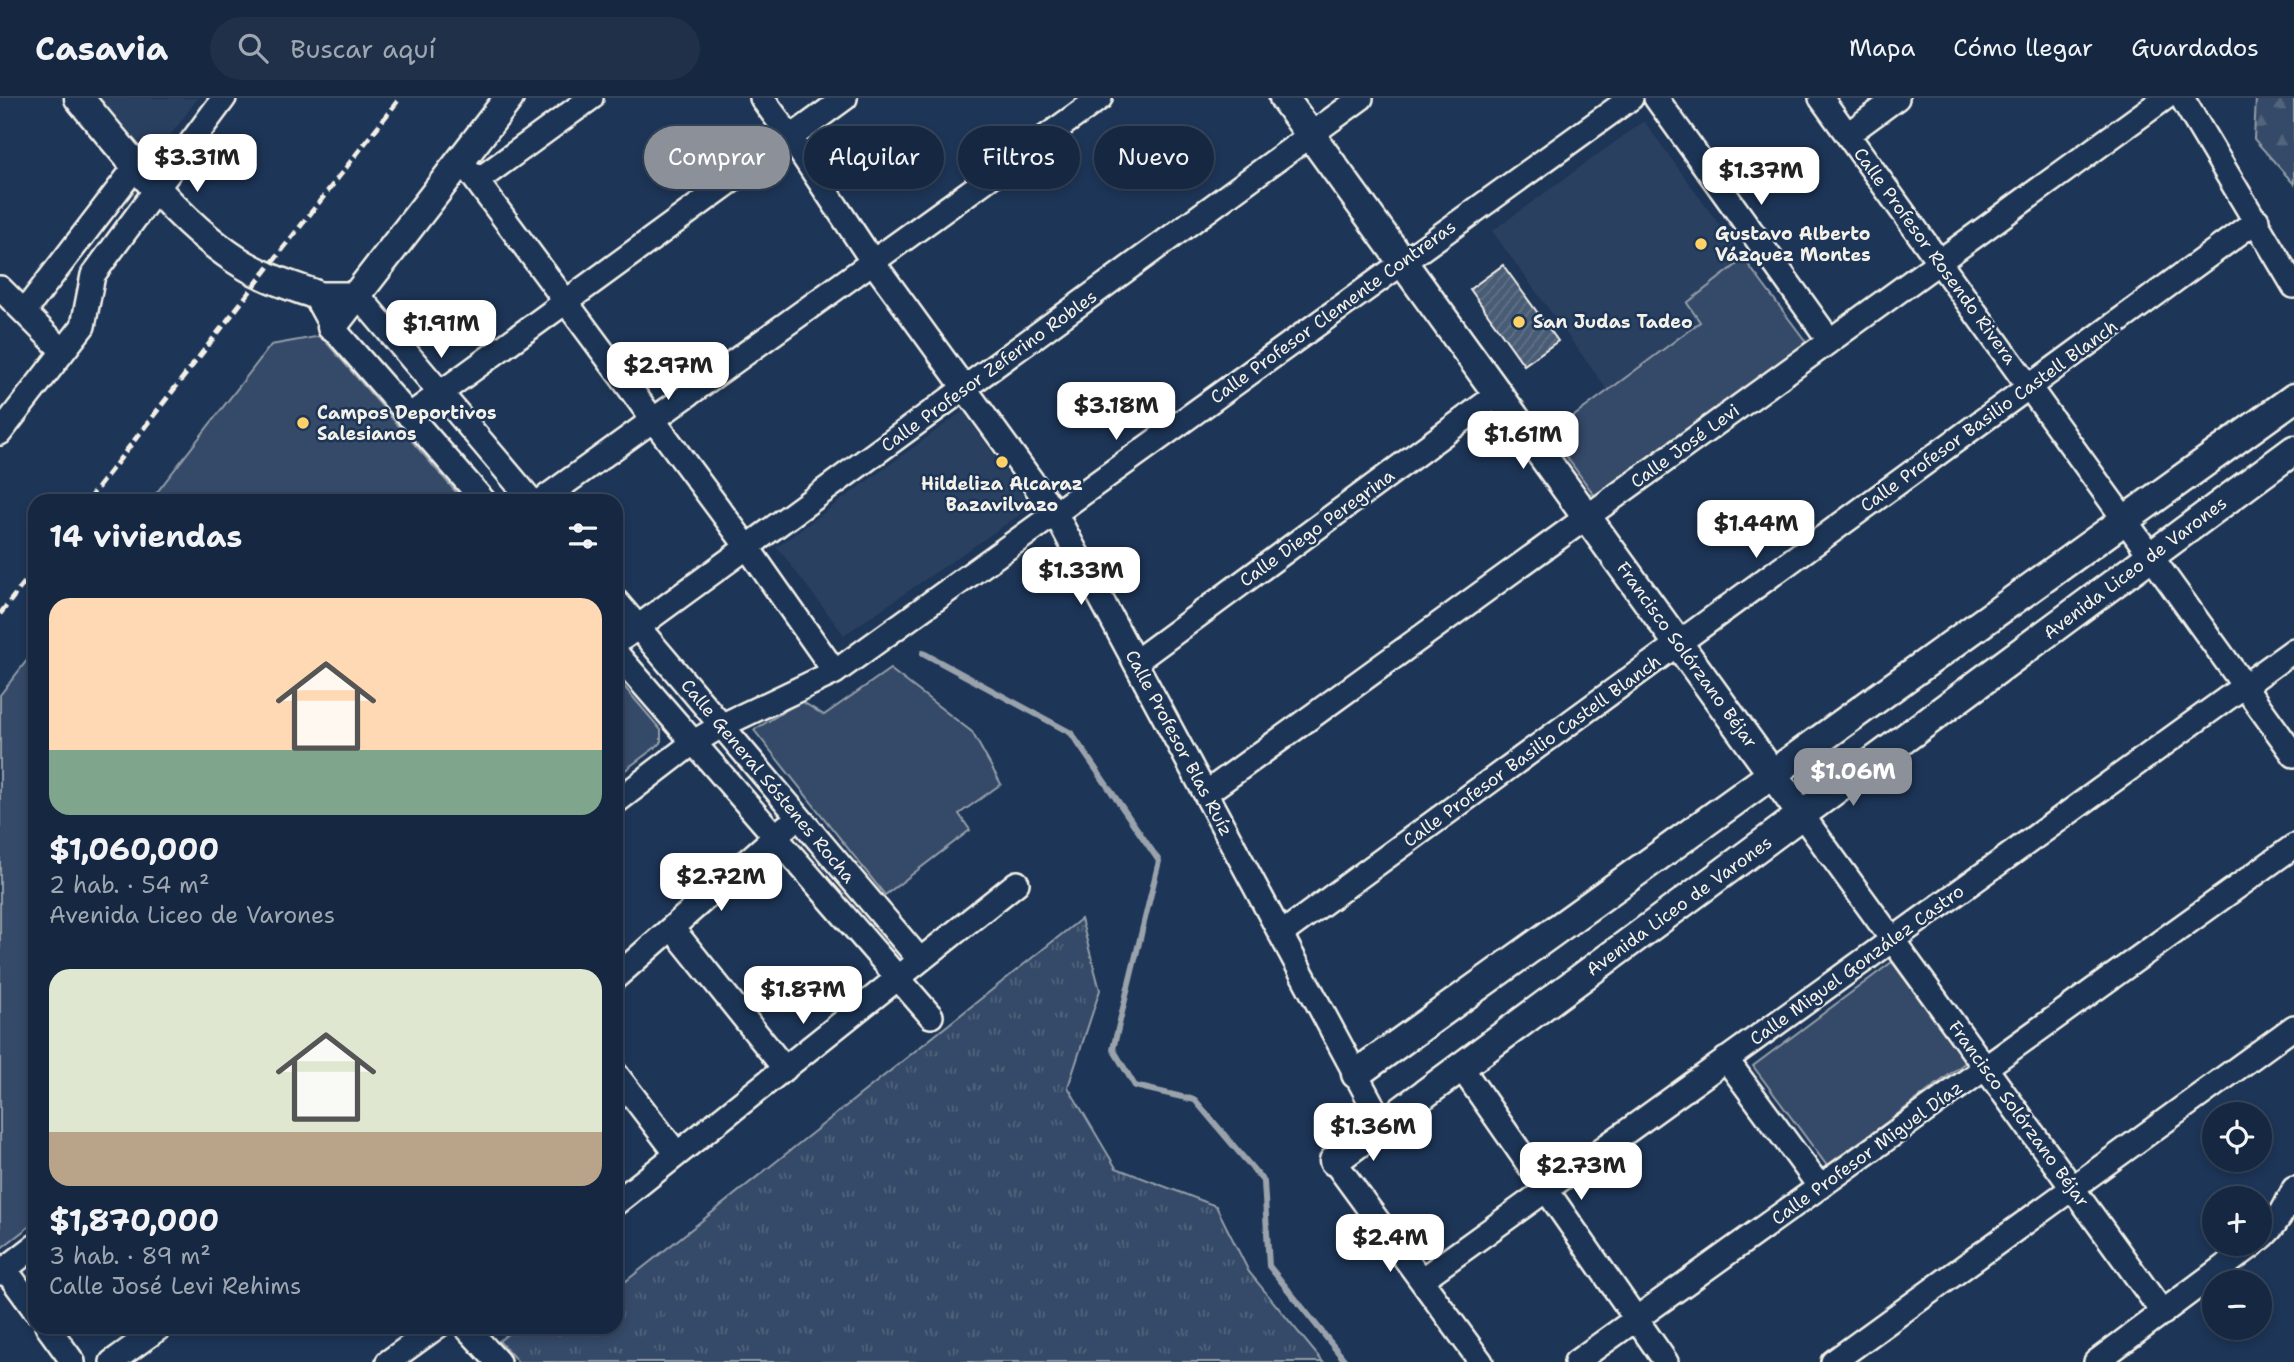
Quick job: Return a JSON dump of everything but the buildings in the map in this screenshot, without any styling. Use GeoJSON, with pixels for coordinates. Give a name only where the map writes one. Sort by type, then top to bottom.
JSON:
{"type":"FeatureCollection","features":[{"type":"Feature","properties":{"kind":"street"},"geometry":{"type":"LineString","coordinates":[[79,98],[156,189],[219,248],[262,275],[314,294],[357,295],[526,494]]}},
{"type":"Feature","properties":{"kind":"street"},"geometry":{"type":"LineString","coordinates":[[0,433],[83,326],[93,275],[224,98]]}},
{"type":"Feature","properties":{"kind":"street"},"geometry":{"type":"LineString","coordinates":[[332,327],[357,295],[469,170],[509,98]]}},
{"type":"Feature","properties":{"kind":"street"},"geometry":{"type":"LineString","coordinates":[[469,170],[591,98]]}},
{"type":"Feature","properties":{"kind":"street","name":"Calle Profesor Blas Ruíz"},"geometry":{"type":"LineString","coordinates":[[762,98],[873,261],[1055,513],[1383,1125]]}},
{"type":"Feature","properties":{"kind":"street"},"geometry":{"type":"LineString","coordinates":[[409,416],[845,98]]}},
{"type":"Feature","properties":{"kind":"street"},"geometry":{"type":"LineString","coordinates":[[550,494],[1100,98]]}},
{"type":"Feature","properties":{"kind":"street","name":"Francisco Solórzano Béjar"},"geometry":{"type":"LineString","coordinates":[[1284,98],[2163,1313]]}},
{"type":"Feature","properties":{"kind":"street","name":"Calle Profesor Zeferino Robles"},"geometry":{"type":"LineString","coordinates":[[623,638],[1361,98]]}},
{"type":"Feature","properties":{"kind":"street","name":"Calle Profesor Clemente Contreras"},"geometry":{"type":"LineString","coordinates":[[623,798],[694,743],[721,726],[835,672],[1631,98]]}},
{"type":"Feature","properties":{"kind":"street"},"geometry":{"type":"LineString","coordinates":[[1656,98],[1830,341]]}},
{"type":"Feature","properties":{"kind":"street","name":"Calle Profesor Rosendo Rivera"},"geometry":{"type":"LineString","coordinates":[[1822,98],[2294,755]]}},
{"type":"Feature","properties":{"kind":"street"},"geometry":{"type":"LineString","coordinates":[[1848,134],[1897,98]]}},
{"type":"Feature","properties":{"kind":"street","name":"Calle José Levi"},"geometry":{"type":"LineString","coordinates":[[1206,793],[2165,98]]}},
{"type":"Feature","properties":{"kind":"street"},"geometry":{"type":"LineString","coordinates":[[2182,98],[2294,286]]}},
{"type":"Feature","properties":{"kind":"street"},"geometry":{"type":"LineString","coordinates":[[23,312],[136,165]]}},
{"type":"Feature","properties":{"kind":"street"},"geometry":{"type":"LineString","coordinates":[[469,170],[748,548],[835,672]]}},
{"type":"Feature","properties":{"kind":"street","name":"Calle Profesor Basilio Castell Blanch"},"geometry":{"type":"LineString","coordinates":[[1281,934],[2257,220]]}},
{"type":"Feature","properties":{"kind":"street"},"geometry":{"type":"LineString","coordinates":[[0,288],[63,351]]}},
{"type":"Feature","properties":{"kind":"street"},"geometry":{"type":"LineString","coordinates":[[314,294],[332,327],[478,494]]}},
{"type":"Feature","properties":{"kind":"street","name":"Calle Diego Peregrina"},"geometry":{"type":"LineString","coordinates":[[1135,662],[1498,394]]}},
{"type":"Feature","properties":{"kind":"street"},"geometry":{"type":"LineString","coordinates":[[1356,1074],[2294,398]]}},
{"type":"Feature","properties":{"kind":"street","name":"Avenida Liceo de Varones"},"geometry":{"type":"LineString","coordinates":[[1334,1161],[2294,450]]}},
{"type":"Feature","properties":{"kind":"street","name":"Calle General Sóstenes Rocha"},"geometry":{"type":"LineString","coordinates":[[623,610],[920,960]]}},
{"type":"Feature","properties":{"kind":"street","name":"Calle Miguel González Castro"},"geometry":{"type":"LineString","coordinates":[[1421,1280],[2294,650]]}},
{"type":"Feature","properties":{"kind":"street","name":"Calle General Sóstenes Rocha"},"geometry":{"type":"LineString","coordinates":[[623,661],[931,1016]]}},
{"type":"Feature","properties":{"kind":"street"},"geometry":{"type":"LineString","coordinates":[[623,971],[798,817]]}},
{"type":"Feature","properties":{"kind":"street","name":"Calle Profesor Miguel Díaz"},"geometry":{"type":"LineString","coordinates":[[1576,1362],[2294,846]]}},
{"type":"Feature","properties":{"kind":"street"},"geometry":{"type":"LineString","coordinates":[[623,1197],[1017,883]]}},
{"type":"Feature","properties":{"kind":"street"},"geometry":{"type":"LineString","coordinates":[[672,928],[785,1069]]}},
{"type":"Feature","properties":{"kind":"street"},"geometry":{"type":"LineString","coordinates":[[1833,1362],[2294,1027]]}},
{"type":"Feature","properties":{"kind":"street"},"geometry":{"type":"LineString","coordinates":[[1726,1059],[1820,1187]]}},
{"type":"Feature","properties":{"kind":"street"},"geometry":{"type":"LineString","coordinates":[[1461,1068],[1666,1362]]}},
{"type":"Feature","properties":{"kind":"street"},"geometry":{"type":"LineString","coordinates":[[623,1083],[677,1154]]}},
{"type":"Feature","properties":{"kind":"street"},"geometry":{"type":"LineString","coordinates":[[1334,1161],[1481,1362]]}},
{"type":"Feature","properties":{"kind":"street"},"geometry":{"type":"LineString","coordinates":[[2272,1228],[2294,1189]]}},
{"type":"Feature","properties":{"kind":"street"},"geometry":{"type":"LineString","coordinates":[[28,1251],[3,1271],[28,1301]]}},
{"type":"Feature","properties":{"kind":"street"},"geometry":{"type":"LineString","coordinates":[[2096,1362],[2237,1256]]}},
{"type":"Feature","properties":{"kind":"street"},"geometry":{"type":"LineString","coordinates":[[53,1334],[73,1362]]}},
{"type":"Feature","properties":{"kind":"street"},"geometry":{"type":"LineString","coordinates":[[112,1362],[151,1334]]}},
{"type":"Feature","properties":{"kind":"street"},"geometry":{"type":"LineString","coordinates":[[388,1362],[427,1334]]}},
{"type":"Feature","properties":{"kind":"street"},"geometry":{"type":"LineString","coordinates":[[472,1334],[498,1362]]}},
{"type":"Feature","properties":{"kind":"shaded area"},"geometry":{"type":"Polygon","coordinates":[[[100,98],[198,98],[152,160],[100,98]]]}},
{"type":"Feature","properties":{"kind":"shaded area"},"geometry":{"type":"Polygon","coordinates":[[[1644,121],[1744,259],[1687,303],[1701,322],[1608,391],[1492,231],[1644,121]]]}},
{"type":"Feature","properties":{"kind":"shaded area"},"geometry":{"type":"Polygon","coordinates":[[[963,411],[1031,507],[844,635],[777,547],[963,411]]]}},
{"type":"Feature","properties":{"kind":"green space"},"geometry":{"type":"Polygon","coordinates":[[[2256,98],[2294,98],[2294,184],[2254,139],[2256,98]]]}},
{"type":"Feature","properties":{"kind":"green space"},"geometry":{"type":"Polygon","coordinates":[[[1744,259],[1807,343],[1595,496],[1550,434],[1700,322],[1687,303],[1744,259]]]}},
{"type":"Feature","properties":{"kind":"green space","name":"Campos Deportivos Salesianos"},"geometry":{"type":"Polygon","coordinates":[[[321,336],[458,494],[156,494],[271,345],[321,336]]]}},
{"type":"Feature","properties":{"kind":"green space"},"geometry":{"type":"Polygon","coordinates":[[[28,659],[28,1227],[0,1249],[0,695],[28,659]]]}},
{"type":"Feature","properties":{"kind":"green space"},"geometry":{"type":"Polygon","coordinates":[[[890,669],[972,732],[1001,784],[959,814],[970,830],[885,895],[754,730],[801,701],[824,715],[890,669]]]}},
{"type":"Feature","properties":{"kind":"green space"},"geometry":{"type":"Polygon","coordinates":[[[623,685],[661,730],[661,743],[623,772],[623,685]]]}},
{"type":"Feature","properties":{"kind":"green space"},"geometry":{"type":"Polygon","coordinates":[[[1081,919],[1100,990],[1068,1087],[1116,1168],[1216,1206],[1249,1272],[1323,1362],[518,1362],[499,1341],[508,1334],[623,1334],[623,1283],[1081,919]]]}},
{"type":"Feature","properties":{"kind":"green space"},"geometry":{"type":"Polygon","coordinates":[[[1892,962],[1966,1062],[1828,1167],[1753,1066],[1892,962]]]}},
{"type":"Feature","properties":{"kind":"waterway"},"geometry":{"type":"LineString","coordinates":[[923,653],[1071,733],[1159,861],[1113,1049],[1135,1086],[1195,1100],[1264,1182],[1269,1266],[1346,1362]]}},
{"type":"Feature","properties":{"kind":"railway"},"geometry":{"type":"LineString","coordinates":[[93,494],[400,98]]}},
{"type":"Feature","properties":{"kind":"railway"},"geometry":{"type":"LineString","coordinates":[[0,614],[28,578]]}},
{"type":"Feature","properties":{"kind":"place","name":"Gustavo Alberto Vázquez Montes"},"geometry":{"type":"Point","coordinates":[1701,244]}},
{"type":"Feature","properties":{"kind":"place","name":"San Judas Tadeo"},"geometry":{"type":"Point","coordinates":[1519,322]}},
{"type":"Feature","properties":{"kind":"place","name":"Campos Deportivos Salesianos"},"geometry":{"type":"Point","coordinates":[303,423]}},
{"type":"Feature","properties":{"kind":"place","name":"Hildeliza Alcaraz Bazavilvazo"},"geometry":{"type":"Point","coordinates":[1002,462]}}]}
